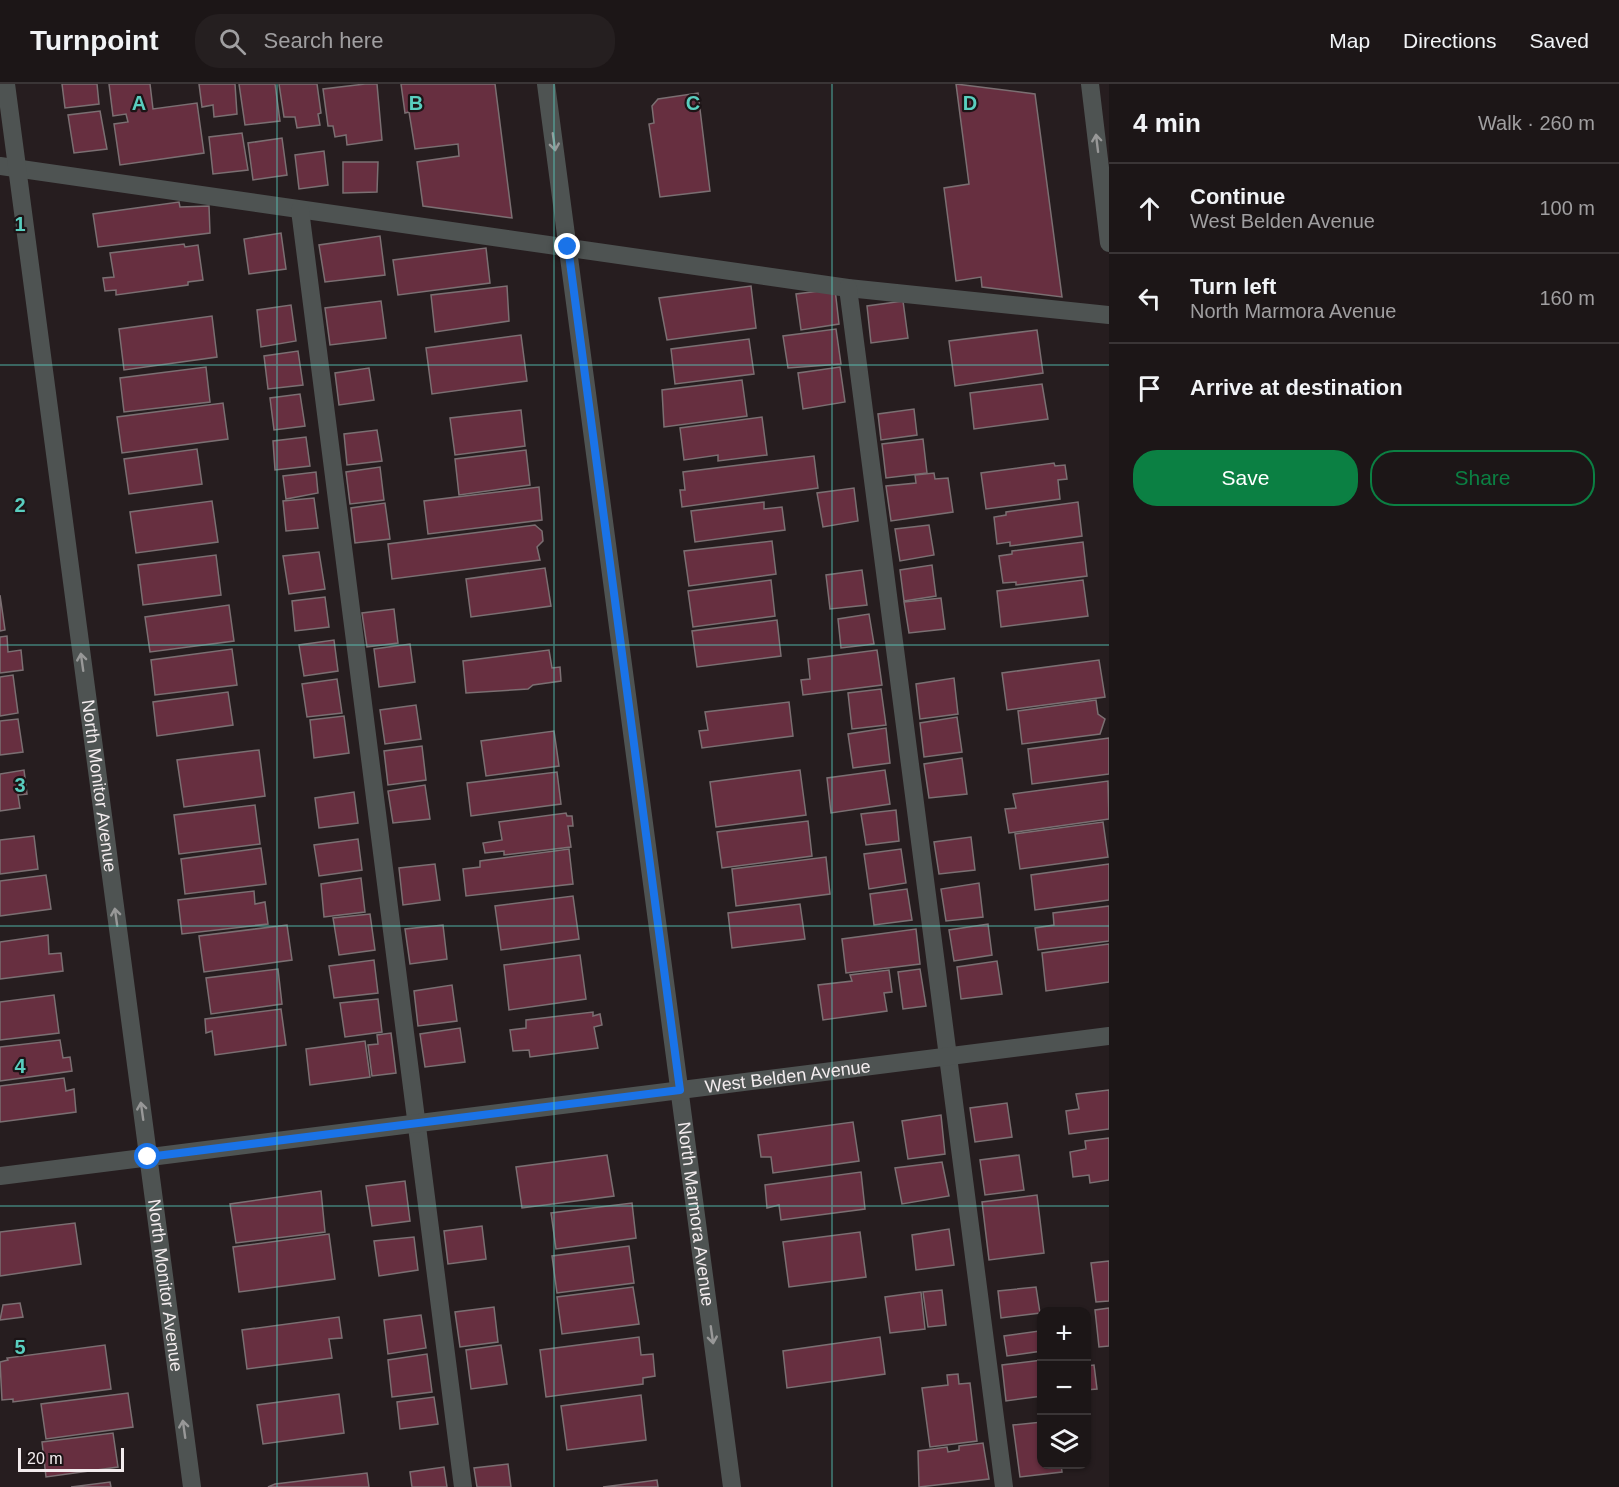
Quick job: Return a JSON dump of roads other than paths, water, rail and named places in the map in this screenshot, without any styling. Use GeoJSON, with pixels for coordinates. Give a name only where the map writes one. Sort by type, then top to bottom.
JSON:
{"type":"FeatureCollection","features":[{"type":"Feature","properties":{"kind":"street","name":"North Monitor Avenue"},"geometry":{"type":"LineString","coordinates":[[6,84],[9,168],[192,1487]]}},
{"type":"Feature","properties":{"kind":"street","name":"North Marmora Avenue"},"geometry":{"type":"LineString","coordinates":[[546,84],[732,1487]]}},
{"type":"Feature","properties":{"kind":"street"},"geometry":{"type":"LineString","coordinates":[[1090,84],[1109,243]]}},
{"type":"Feature","properties":{"kind":"street"},"geometry":{"type":"LineString","coordinates":[[9,168],[848,288],[1109,315]]}},
{"type":"Feature","properties":{"kind":"street"},"geometry":{"type":"LineString","coordinates":[[300,210],[463,1487]]}},
{"type":"Feature","properties":{"kind":"street"},"geometry":{"type":"LineString","coordinates":[[848,288],[1004,1487]]}},
{"type":"Feature","properties":{"kind":"street","name":"West Belden Avenue"},"geometry":{"type":"LineString","coordinates":[[0,1176],[1109,1036]]}}]}
